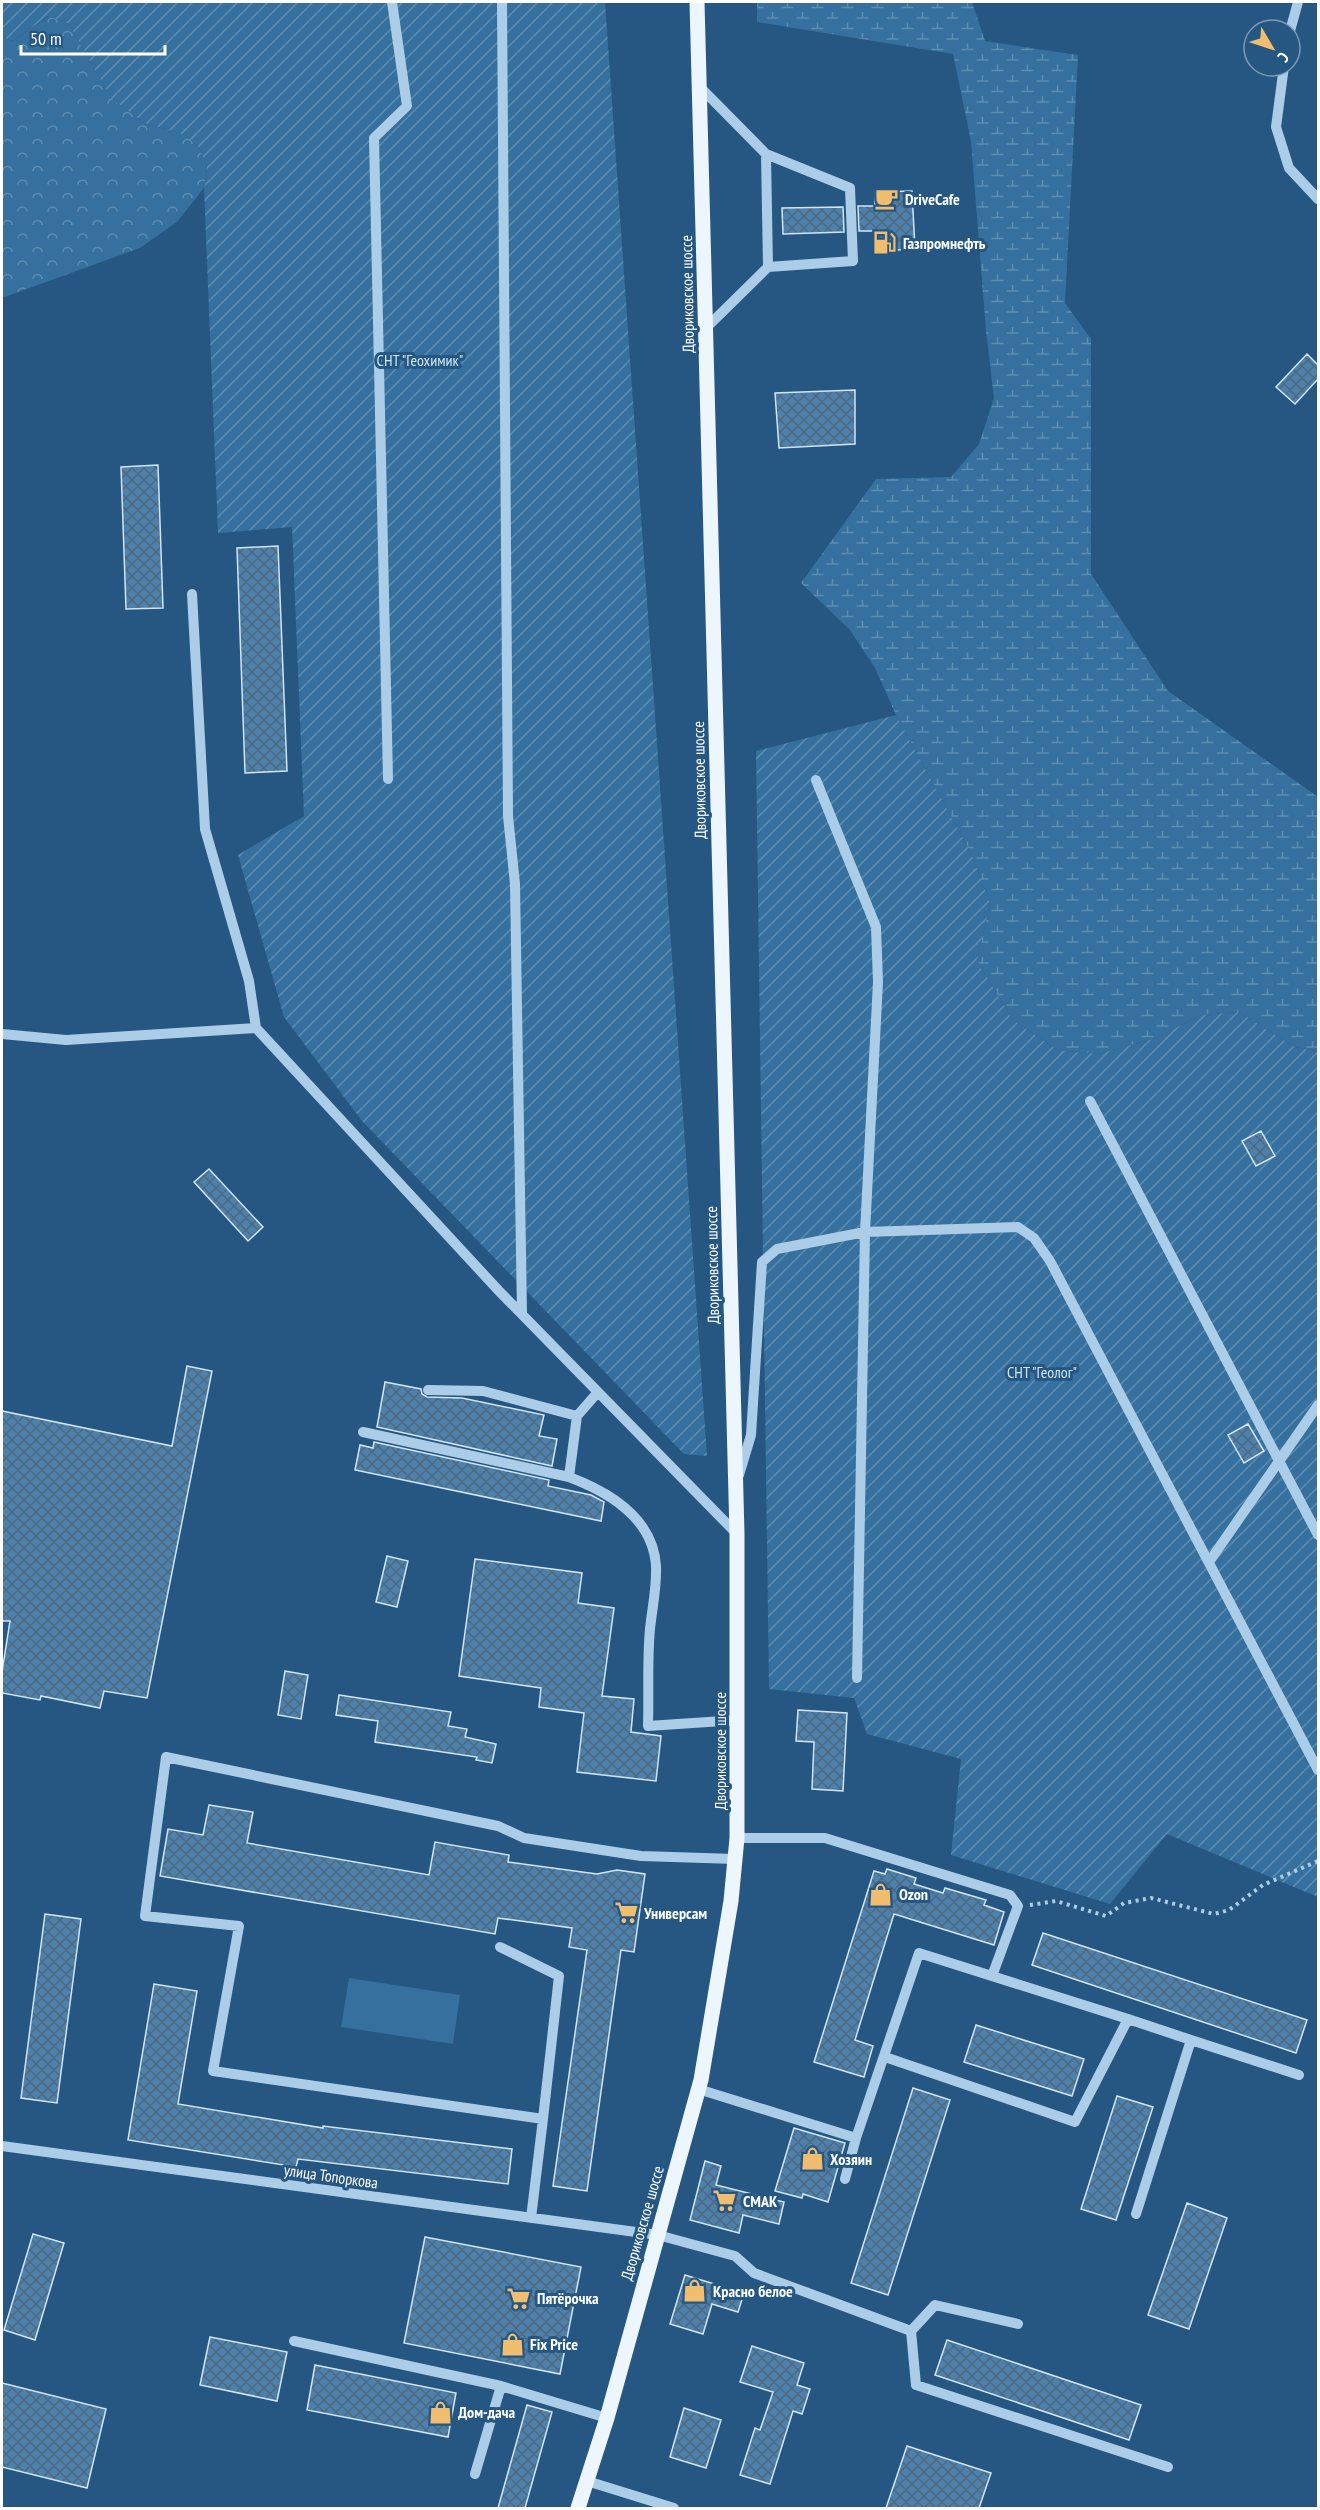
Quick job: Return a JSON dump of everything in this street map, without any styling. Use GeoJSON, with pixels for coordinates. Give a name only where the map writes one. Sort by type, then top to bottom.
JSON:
{"type":"FeatureCollection","features":[{"type":"Feature","properties":{"kind":"main road","name":"Двориковское шоссе"},"geometry":{"type":"LineString","coordinates":[[578,2508],[608,2418],[698,2089],[711,2032],[731,1901],[737,1838],[737,1534],[697,2]]}},
{"type":"Feature","properties":{"kind":"street"},"geometry":{"type":"LineString","coordinates":[[388,779],[374,138],[407,106],[392,2]]}},
{"type":"Feature","properties":{"kind":"street"},"geometry":{"type":"LineString","coordinates":[[502,2],[508,816],[515,884],[522,1314]]}},
{"type":"Feature","properties":{"kind":"street"},"geometry":{"type":"LineString","coordinates":[[1294,18],[1298,2]]}},
{"type":"Feature","properties":{"kind":"street"},"geometry":{"type":"LineString","coordinates":[[1282,78],[1276,127],[1289,168],[1318,199]]}},
{"type":"Feature","properties":{"kind":"street"},"geometry":{"type":"LineString","coordinates":[[699,87],[766,154],[850,188],[853,261],[768,267],[706,328]]}},
{"type":"Feature","properties":{"kind":"street"},"geometry":{"type":"LineString","coordinates":[[766,154],[768,267]]}},
{"type":"Feature","properties":{"kind":"street"},"geometry":{"type":"LineString","coordinates":[[192,594],[205,829],[249,981],[256,1028],[522,1314],[737,1534]]}},
{"type":"Feature","properties":{"kind":"street"},"geometry":{"type":"LineString","coordinates":[[816,780],[876,927],[878,982],[865,1232],[857,1678]]}},
{"type":"Feature","properties":{"kind":"street"},"geometry":{"type":"LineString","coordinates":[[2,1034],[66,1040],[256,1028]]}},
{"type":"Feature","properties":{"kind":"street"},"geometry":{"type":"LineString","coordinates":[[1090,1101],[1318,1535]]}},
{"type":"Feature","properties":{"kind":"street"},"geometry":{"type":"LineString","coordinates":[[735,1485],[751,1435],[762,1262],[777,1249],[865,1232],[1018,1227],[1034,1238],[1050,1261],[1318,1770]]}},
{"type":"Feature","properties":{"kind":"street"},"geometry":{"type":"LineString","coordinates":[[428,1390],[483,1391],[577,1416]]}},
{"type":"Feature","properties":{"kind":"street"},"geometry":{"type":"LineString","coordinates":[[569,1477],[577,1416],[598,1392]]}},
{"type":"Feature","properties":{"kind":"street"},"geometry":{"type":"LineString","coordinates":[[1209,1562],[1318,1405]]}},
{"type":"Feature","properties":{"kind":"street"},"geometry":{"type":"LineString","coordinates":[[363,1432],[569,1477],[596,1487],[617,1500],[647,1532],[653,1547],[656,1567],[649,1632],[648,1726],[738,1720]]}},
{"type":"Feature","properties":{"kind":"street"},"geometry":{"type":"LineString","coordinates":[[543,2118],[213,2071],[239,1926],[145,1916],[166,1757],[498,1826],[524,1838],[641,1856],[735,1859]]}},
{"type":"Feature","properties":{"kind":"street"},"geometry":{"type":"LineString","coordinates":[[737,1838],[825,1838],[1010,1895],[1018,1906],[992,1976]]}},
{"type":"Feature","properties":{"kind":"street"},"geometry":{"type":"LineString","coordinates":[[500,1947],[559,1976],[531,2218]]}},
{"type":"Feature","properties":{"kind":"street"},"geometry":{"type":"LineString","coordinates":[[844,2179],[919,1953],[1299,2075]]}},
{"type":"Feature","properties":{"kind":"street"},"geometry":{"type":"LineString","coordinates":[[885,2057],[1075,2122],[1128,2019]]}},
{"type":"Feature","properties":{"kind":"street"},"geometry":{"type":"LineString","coordinates":[[1136,2214],[1191,2040]]}},
{"type":"Feature","properties":{"kind":"street"},"geometry":{"type":"LineString","coordinates":[[698,2089],[856,2138]]}},
{"type":"Feature","properties":{"kind":"street","name":"улица Топоркова"},"geometry":{"type":"LineString","coordinates":[[2,2146],[657,2235],[735,2256],[754,2273],[911,2331]]}},
{"type":"Feature","properties":{"kind":"street"},"geometry":{"type":"LineString","coordinates":[[1018,2324],[935,2305],[911,2331],[916,2385],[1168,2467]]}},
{"type":"Feature","properties":{"kind":"street"},"geometry":{"type":"LineString","coordinates":[[294,2341],[501,2386],[608,2418]]}},
{"type":"Feature","properties":{"kind":"street"},"geometry":{"type":"LineString","coordinates":[[475,2474],[501,2386]]}},
{"type":"Feature","properties":{"kind":"street"},"geometry":{"type":"LineString","coordinates":[[587,2481],[674,2508]]}},
{"type":"Feature","properties":{"kind":"path"},"geometry":{"type":"LineString","coordinates":[[1018,1906],[1056,1901],[1106,1916],[1124,1903],[1151,1898],[1214,1914],[1229,1910],[1263,1886],[1318,1861]]}},
{"type":"Feature","properties":{"kind":"green space","name":"СНТ \"Геохимик\""},"geometry":{"type":"Polygon","coordinates":[[[2,2],[605,2],[707,1456],[684,1454],[362,1121],[284,1017],[238,855],[304,816],[292,527],[218,533],[204,188],[207,168],[200,149],[186,135],[144,123],[111,98],[69,24],[48,16],[13,41],[2,37],[2,2]]]}},
{"type":"Feature","properties":{"kind":"green space"},"geometry":{"type":"Polygon","coordinates":[[[757,2],[972,2],[985,41],[1078,55],[1065,303],[1091,339],[1091,574],[1168,691],[1318,797],[1318,1051],[1295,1047],[1239,1012],[1201,1015],[1156,1038],[1098,1054],[1058,1050],[1013,1020],[977,961],[990,904],[971,853],[896,715],[875,668],[850,630],[801,583],[876,479],[951,477],[979,444],[994,398],[986,331],[971,141],[953,54],[757,22],[757,2]]]}},
{"type":"Feature","properties":{"kind":"green space"},"geometry":{"type":"Polygon","coordinates":[[[49,16],[69,24],[111,98],[144,123],[186,135],[200,149],[207,168],[204,188],[177,222],[140,248],[2,298],[2,37],[13,41],[49,16]]]}},
{"type":"Feature","properties":{"kind":"green space","name":"СНТ \"Геолог\""},"geometry":{"type":"Polygon","coordinates":[[[896,715],[971,853],[990,904],[977,961],[1013,1020],[1058,1050],[1098,1054],[1156,1038],[1201,1015],[1239,1012],[1295,1047],[1318,1051],[1318,1897],[1167,1834],[1110,1904],[951,1855],[961,1759],[867,1734],[854,1698],[769,1689],[756,751],[896,715]]]}},
{"type":"Feature","properties":{"kind":"green space"},"geometry":{"type":"Polygon","coordinates":[[[349,1978],[460,1995],[453,2044],[341,2027],[349,1978]]]}},
{"type":"Feature","properties":{"kind":"building"},"geometry":{"type":"Polygon","coordinates":[[[912,191],[915,249],[878,251],[877,231],[859,231],[858,206],[875,206],[875,192],[912,191]]]}},
{"type":"Feature","properties":{"kind":"building"},"geometry":{"type":"Polygon","coordinates":[[[843,207],[844,232],[783,234],[782,208],[843,207]]]}},
{"type":"Feature","properties":{"kind":"building"},"geometry":{"type":"Polygon","coordinates":[[[1307,354],[1318,365],[1318,379],[1295,404],[1276,387],[1307,354]]]}},
{"type":"Feature","properties":{"kind":"building"},"geometry":{"type":"Polygon","coordinates":[[[855,390],[855,444],[779,448],[775,393],[855,390]]]}},
{"type":"Feature","properties":{"kind":"building"},"geometry":{"type":"Polygon","coordinates":[[[158,465],[163,608],[126,609],[121,467],[158,465]]]}},
{"type":"Feature","properties":{"kind":"building"},"geometry":{"type":"Polygon","coordinates":[[[278,546],[287,771],[245,773],[237,548],[278,546]]]}},
{"type":"Feature","properties":{"kind":"building"},"geometry":{"type":"Polygon","coordinates":[[[1261,1131],[1275,1156],[1256,1166],[1242,1141],[1261,1131]]]}},
{"type":"Feature","properties":{"kind":"building"},"geometry":{"type":"Polygon","coordinates":[[[209,1169],[263,1227],[248,1241],[194,1182],[209,1169]]]}},
{"type":"Feature","properties":{"kind":"building"},"geometry":{"type":"Polygon","coordinates":[[[187,1366],[212,1371],[147,1698],[104,1691],[100,1708],[41,1696],[40,1700],[2,1693],[2,1672],[10,1621],[2,1621],[2,1411],[172,1446],[187,1366]]]}},
{"type":"Feature","properties":{"kind":"building"},"geometry":{"type":"Polygon","coordinates":[[[385,1382],[421,1389],[422,1394],[427,1397],[462,1398],[544,1415],[539,1436],[557,1439],[552,1466],[377,1427],[385,1382]]]}},
{"type":"Feature","properties":{"kind":"building"},"geometry":{"type":"Polygon","coordinates":[[[1248,1424],[1264,1451],[1244,1463],[1228,1435],[1248,1424]]]}},
{"type":"Feature","properties":{"kind":"building"},"geometry":{"type":"Polygon","coordinates":[[[374,1442],[549,1480],[548,1486],[591,1495],[604,1502],[601,1521],[355,1470],[360,1445],[373,1448],[374,1442]]]}},
{"type":"Feature","properties":{"kind":"building"},"geometry":{"type":"Polygon","coordinates":[[[387,1556],[408,1561],[397,1607],[376,1602],[387,1556]]]}},
{"type":"Feature","properties":{"kind":"building"},"geometry":{"type":"Polygon","coordinates":[[[475,1559],[582,1573],[578,1603],[614,1608],[602,1696],[634,1699],[631,1732],[661,1736],[656,1781],[577,1772],[584,1713],[539,1707],[541,1688],[459,1676],[475,1559]]]}},
{"type":"Feature","properties":{"kind":"building"},"geometry":{"type":"Polygon","coordinates":[[[285,1671],[308,1675],[301,1719],[278,1715],[285,1671]]]}},
{"type":"Feature","properties":{"kind":"building"},"geometry":{"type":"Polygon","coordinates":[[[339,1695],[451,1712],[448,1726],[467,1729],[465,1737],[496,1744],[492,1763],[476,1760],[477,1757],[375,1742],[378,1721],[336,1715],[339,1695]]]}},
{"type":"Feature","properties":{"kind":"building"},"geometry":{"type":"Polygon","coordinates":[[[798,1710],[847,1713],[843,1791],[812,1789],[814,1742],[796,1741],[798,1710]]]}},
{"type":"Feature","properties":{"kind":"building"},"geometry":{"type":"Polygon","coordinates":[[[209,1805],[253,1812],[247,1843],[429,1875],[435,1842],[509,1855],[508,1862],[597,1874],[617,1870],[645,1874],[634,1952],[621,1950],[587,2191],[553,2186],[587,1950],[569,1947],[572,1928],[498,1918],[495,1934],[160,1876],[168,1829],[203,1835],[209,1805]]]}},
{"type":"Feature","properties":{"kind":"building"},"geometry":{"type":"Polygon","coordinates":[[[887,1869],[916,1878],[914,1884],[943,1893],[945,1888],[986,1900],[984,1905],[1004,1912],[994,1945],[894,1914],[855,2040],[873,2046],[864,2077],[814,2062],[874,1871],[885,1874],[887,1869]]]}},
{"type":"Feature","properties":{"kind":"building"},"geometry":{"type":"Polygon","coordinates":[[[45,1914],[81,1919],[57,2103],[21,2098],[45,1914]]]}},
{"type":"Feature","properties":{"kind":"building"},"geometry":{"type":"Polygon","coordinates":[[[1043,1933],[1307,2020],[1296,2053],[1032,1965],[1043,1933]]]}},
{"type":"Feature","properties":{"kind":"building"},"geometry":{"type":"Polygon","coordinates":[[[154,1984],[197,1991],[178,2104],[323,2128],[323,2126],[512,2149],[508,2184],[298,2159],[296,2167],[128,2140],[154,1984]]]}},
{"type":"Feature","properties":{"kind":"building"},"geometry":{"type":"Polygon","coordinates":[[[976,2025],[1084,2059],[1072,2096],[964,2062],[976,2025]]]}},
{"type":"Feature","properties":{"kind":"building"},"geometry":{"type":"Polygon","coordinates":[[[913,2088],[950,2100],[888,2295],[851,2283],[913,2088]]]}},
{"type":"Feature","properties":{"kind":"building"},"geometry":{"type":"Polygon","coordinates":[[[1117,2096],[1153,2107],[1116,2220],[1081,2209],[1117,2096]]]}},
{"type":"Feature","properties":{"kind":"building","name":"Хозяин"},"geometry":{"type":"Polygon","coordinates":[[[794,2128],[845,2143],[828,2202],[803,2194],[802,2198],[775,2191],[794,2128]]]}},
{"type":"Feature","properties":{"kind":"building"},"geometry":{"type":"Polygon","coordinates":[[[705,2161],[721,2166],[716,2185],[784,2202],[779,2224],[743,2215],[739,2233],[690,2220],[705,2161]]]}},
{"type":"Feature","properties":{"kind":"building"},"geometry":{"type":"Polygon","coordinates":[[[1187,2203],[1227,2218],[1189,2329],[1148,2315],[1187,2203]]]}},
{"type":"Feature","properties":{"kind":"building"},"geometry":{"type":"Polygon","coordinates":[[[33,2234],[64,2243],[35,2340],[4,2330],[33,2234]]]}},
{"type":"Feature","properties":{"kind":"building"},"geometry":{"type":"Polygon","coordinates":[[[425,2237],[581,2267],[560,2374],[404,2343],[425,2237]]]}},
{"type":"Feature","properties":{"kind":"building"},"geometry":{"type":"Polygon","coordinates":[[[685,2275],[744,2293],[738,2312],[712,2304],[703,2334],[670,2324],[685,2275]]]}},
{"type":"Feature","properties":{"kind":"building"},"geometry":{"type":"Polygon","coordinates":[[[210,2337],[287,2352],[277,2401],[200,2385],[210,2337]]]}},
{"type":"Feature","properties":{"kind":"building"},"geometry":{"type":"Polygon","coordinates":[[[947,2340],[1141,2405],[1129,2440],[935,2375],[947,2340]]]}},
{"type":"Feature","properties":{"kind":"building"},"geometry":{"type":"Polygon","coordinates":[[[752,2346],[804,2363],[797,2385],[810,2389],[802,2414],[793,2411],[770,2484],[740,2475],[755,2428],[760,2430],[773,2392],[740,2382],[752,2346]]]}},
{"type":"Feature","properties":{"kind":"building"},"geometry":{"type":"Polygon","coordinates":[[[315,2365],[456,2393],[448,2437],[307,2410],[315,2365]]]}},
{"type":"Feature","properties":{"kind":"building"},"geometry":{"type":"Polygon","coordinates":[[[2,2383],[106,2409],[87,2488],[2,2467],[2,2383]]]}},
{"type":"Feature","properties":{"kind":"building"},"geometry":{"type":"Polygon","coordinates":[[[527,2405],[552,2412],[525,2508],[498,2508],[527,2405]]]}},
{"type":"Feature","properties":{"kind":"building"},"geometry":{"type":"Polygon","coordinates":[[[684,2408],[721,2420],[706,2468],[670,2457],[684,2408]]]}},
{"type":"Feature","properties":{"kind":"building"},"geometry":{"type":"Polygon","coordinates":[[[907,2446],[991,2473],[979,2508],[886,2508],[907,2446]]]}},
{"type":"Feature","properties":{"kind":"place","name":"DriveCafe"},"geometry":{"type":"Point","coordinates":[887,199]}},
{"type":"Feature","properties":{"kind":"place","name":"Газпромнефть"},"geometry":{"type":"Point","coordinates":[885,243]}},
{"type":"Feature","properties":{"kind":"place","name":"Ozon"},"geometry":{"type":"Point","coordinates":[881,1894]}},
{"type":"Feature","properties":{"kind":"place","name":"Универсам"},"geometry":{"type":"Point","coordinates":[626,1913]}},
{"type":"Feature","properties":{"kind":"place","name":"Хозяин"},"geometry":{"type":"Point","coordinates":[812,2159]}},
{"type":"Feature","properties":{"kind":"place","name":"СМАК"},"geometry":{"type":"Point","coordinates":[725,2201]}},
{"type":"Feature","properties":{"kind":"place","name":"Красно белое"},"geometry":{"type":"Point","coordinates":[695,2291]}},
{"type":"Feature","properties":{"kind":"place","name":"Пятёрочка"},"geometry":{"type":"Point","coordinates":[519,2298]}},
{"type":"Feature","properties":{"kind":"place","name":"Fix Price"},"geometry":{"type":"Point","coordinates":[512,2344]}},
{"type":"Feature","properties":{"kind":"place","name":"Дом-дача"},"geometry":{"type":"Point","coordinates":[440,2412]}}]}
